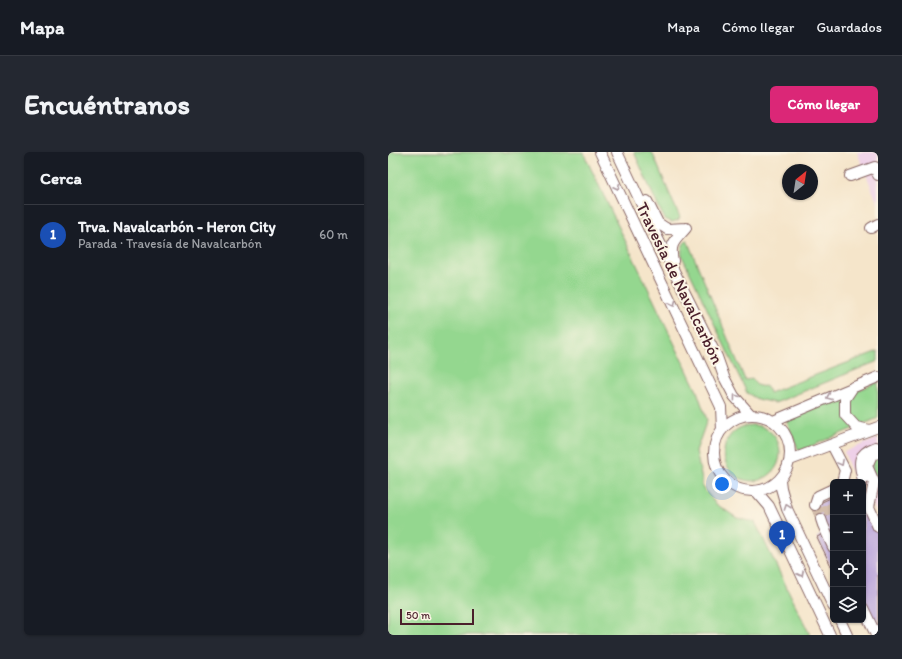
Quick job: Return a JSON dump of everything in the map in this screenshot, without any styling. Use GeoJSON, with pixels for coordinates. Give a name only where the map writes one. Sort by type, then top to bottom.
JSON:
{"type":"FeatureCollection","features":[{"type":"Feature","properties":{"kind":"street","name":"Travesía de Navalcarbón"},"geometry":{"type":"LineString","coordinates":[[600,152],[721,407],[722,430],[716,440],[714,451],[715,462],[719,472],[726,481],[735,487],[746,491],[756,491]]}},
{"type":"Feature","properties":{"kind":"street","name":"Travesía de Navalcarbón"},"geometry":{"type":"LineString","coordinates":[[616,152],[717,357],[724,377],[734,396],[751,415]]}},
{"type":"Feature","properties":{"kind":"street"},"geometry":{"type":"LineString","coordinates":[[850,176],[875,167],[878,175]]}},
{"type":"Feature","properties":{"kind":"street"},"geometry":{"type":"LineString","coordinates":[[629,178],[638,182],[658,223],[667,229],[686,228],[674,241],[671,250],[675,271]]}},
{"type":"Feature","properties":{"kind":"street"},"geometry":{"type":"LineString","coordinates":[[773,421],[878,377]]}},
{"type":"Feature","properties":{"kind":"street"},"geometry":{"type":"LineString","coordinates":[[853,387],[845,400],[845,414],[856,427],[874,429]]}},
{"type":"Feature","properties":{"kind":"street"},"geometry":{"type":"LineString","coordinates":[[722,430],[730,422],[740,417],[751,415],[773,421],[781,428],[787,438],[790,448],[790,460],[788,467],[780,480],[773,485],[756,491],[769,506],[830,635]]}},
{"type":"Feature","properties":{"kind":"street"},"geometry":{"type":"LineString","coordinates":[[790,460],[874,429]]}},
{"type":"Feature","properties":{"kind":"street"},"geometry":{"type":"LineString","coordinates":[[832,445],[845,470],[843,479]]}},
{"type":"Feature","properties":{"kind":"street"},"geometry":{"type":"LineString","coordinates":[[863,479],[859,465],[862,458],[868,450],[878,446]]}},
{"type":"Feature","properties":{"kind":"street"},"geometry":{"type":"LineString","coordinates":[[878,453],[872,455],[867,466],[876,483],[869,507],[878,527]]}},
{"type":"Feature","properties":{"kind":"street"},"geometry":{"type":"LineString","coordinates":[[780,480],[790,516],[830,600]]}},
{"type":"Feature","properties":{"kind":"street"},"geometry":{"type":"LineString","coordinates":[[815,505],[818,496],[830,490]]}},
{"type":"Feature","properties":{"kind":"street"},"geometry":{"type":"LineString","coordinates":[[821,519],[822,525],[830,540]]}},
{"type":"Feature","properties":{"kind":"street"},"geometry":{"type":"LineString","coordinates":[[866,614],[876,635]]}},
{"type":"Feature","properties":{"kind":"street"},"geometry":{"type":"LineString","coordinates":[[841,623],[847,635]]}},
{"type":"Feature","properties":{"kind":"shaded area"},"geometry":{"type":"Polygon","coordinates":[[[857,152],[878,152],[878,204],[857,152]]]}},
{"type":"Feature","properties":{"kind":"shaded area"},"geometry":{"type":"Polygon","coordinates":[[[878,438],[878,515],[874,507],[866,498],[866,479],[854,479],[844,452],[878,438]]]}},
{"type":"Feature","properties":{"kind":"green space"},"geometry":{"type":"Polygon","coordinates":[[[388,152],[583,152],[697,391],[707,420],[696,451],[702,487],[716,504],[737,518],[755,522],[810,635],[388,635],[388,152]]]}},
{"type":"Feature","properties":{"kind":"green space"},"geometry":{"type":"Polygon","coordinates":[[[634,152],[652,152],[680,217],[678,220],[672,222],[665,219],[634,152]]]}},
{"type":"Feature","properties":{"kind":"green space"},"geometry":{"type":"Polygon","coordinates":[[[687,240],[745,380],[752,379],[758,386],[767,386],[769,393],[878,351],[878,361],[775,403],[757,399],[747,393],[682,256],[682,247],[687,240]]]}},
{"type":"Feature","properties":{"kind":"green space"},"geometry":{"type":"Polygon","coordinates":[[[878,382],[878,418],[799,451],[786,420],[878,382]]]}},
{"type":"Feature","properties":{"kind":"green space"},"geometry":{"type":"Polygon","coordinates":[[[752,425],[767,430],[775,438],[780,453],[775,468],[767,476],[752,481],[737,476],[729,468],[724,453],[729,438],[737,430],[752,425]]]}},
{"type":"Feature","properties":{"kind":"green space"},"geometry":{"type":"Polygon","coordinates":[[[878,456],[878,479],[872,470],[872,460],[878,456]]]}},
{"type":"Feature","properties":{"kind":"building"},"geometry":{"type":"Polygon","coordinates":[[[830,498],[830,564],[817,537],[823,534],[811,507],[830,498]]]}},
{"type":"Feature","properties":{"kind":"building"},"geometry":{"type":"Polygon","coordinates":[[[866,504],[878,530],[878,635],[866,621],[866,504]]]}},
{"type":"Feature","properties":{"kind":"tunnel"},"geometry":{"type":"LineString","coordinates":[[866,487],[868,491],[866,492]]}},
{"type":"Feature","properties":{"kind":"tunnel"},"geometry":{"type":"LineString","coordinates":[[815,505],[819,514],[830,508]]}},
{"type":"Feature","properties":{"kind":"place","name":"Trva. Navalcarbón - Heron City"},"geometry":{"type":"Point","coordinates":[782,554]}}]}
